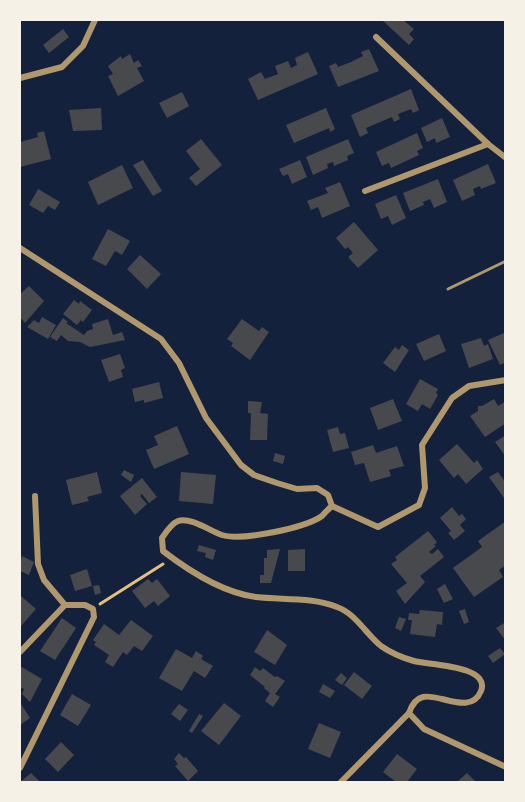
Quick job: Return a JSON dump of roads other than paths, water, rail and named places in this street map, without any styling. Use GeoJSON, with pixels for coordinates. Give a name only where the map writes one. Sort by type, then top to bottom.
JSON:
{"type":"FeatureCollection","features":[{"type":"Feature","properties":{"kind":"street"},"geometry":{"type":"LineString","coordinates":[[20,78],[62,67],[83,46],[95,20]]}},
{"type":"Feature","properties":{"kind":"street"},"geometry":{"type":"LineString","coordinates":[[376,37],[488,144],[506,158]]}},
{"type":"Feature","properties":{"kind":"street"},"geometry":{"type":"LineString","coordinates":[[365,191],[488,144]]}},
{"type":"Feature","properties":{"kind":"street"},"geometry":{"type":"LineString","coordinates":[[20,248],[160,339],[179,363],[206,418],[242,465],[255,475],[297,489],[317,488],[328,495],[332,506],[378,527],[419,505],[425,488],[422,445],[452,398],[468,386],[506,380]]}},
{"type":"Feature","properties":{"kind":"street"},"geometry":{"type":"LineString","coordinates":[[35,496],[38,564],[44,580],[64,605]]}},
{"type":"Feature","properties":{"kind":"street"},"geometry":{"type":"LineString","coordinates":[[332,506],[315,520],[264,535],[225,536],[191,522],[179,521],[170,527],[162,538],[163,551],[219,586],[253,597],[326,603],[342,608],[381,646],[398,656],[469,670],[478,676],[481,682],[481,692],[472,701],[464,703],[424,696],[416,700],[409,714],[341,783]]}},
{"type":"Feature","properties":{"kind":"street"},"geometry":{"type":"LineString","coordinates":[[20,651],[64,605],[86,605],[93,609],[94,617],[20,768]]}},
{"type":"Feature","properties":{"kind":"street"},"geometry":{"type":"LineString","coordinates":[[409,714],[424,729],[506,767]]}},
{"type":"Feature","properties":{"kind":"lane"},"geometry":{"type":"LineString","coordinates":[[447,289],[506,261]]}}]}
